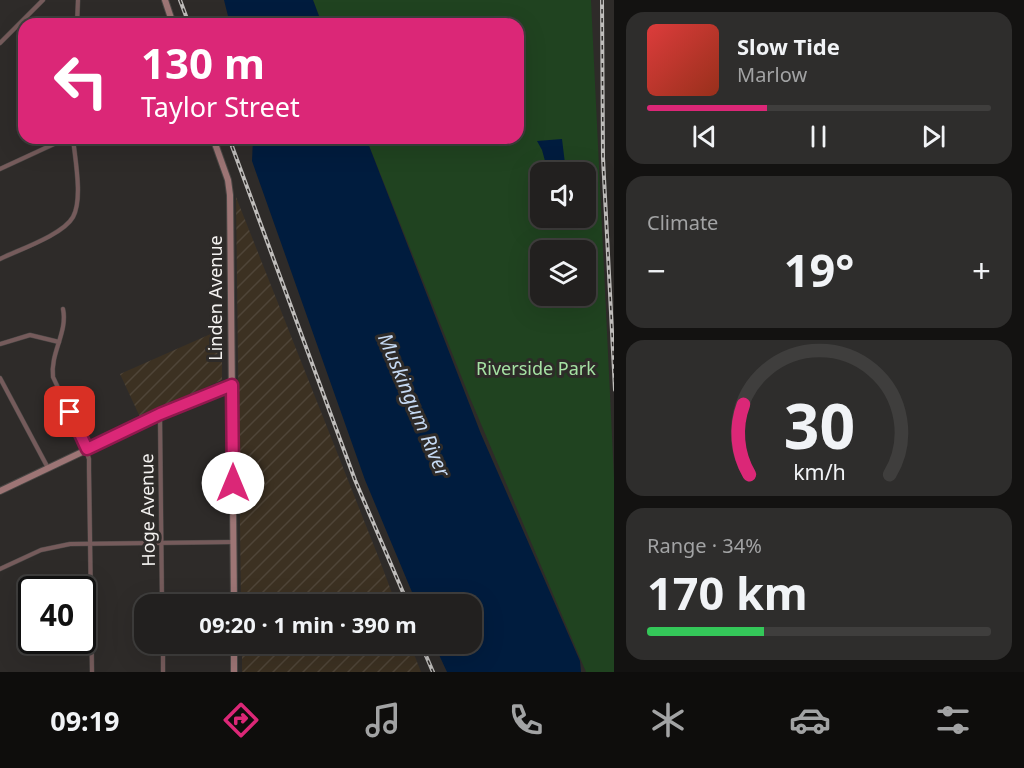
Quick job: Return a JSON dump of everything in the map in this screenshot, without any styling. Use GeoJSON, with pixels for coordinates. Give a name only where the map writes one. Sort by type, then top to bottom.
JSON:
{"type":"FeatureCollection","features":[{"type":"Feature","properties":{"kind":"street"},"geometry":{"type":"LineString","coordinates":[[25,18],[43,0]]}},
{"type":"Feature","properties":{"kind":"street"},"geometry":{"type":"LineString","coordinates":[[77,18],[78,0]]}},
{"type":"Feature","properties":{"kind":"street"},"geometry":{"type":"LineString","coordinates":[[165,0],[171,18]]}},
{"type":"Feature","properties":{"kind":"street"},"geometry":{"type":"LineString","coordinates":[[0,43],[18,25]]}},
{"type":"Feature","properties":{"kind":"street"},"geometry":{"type":"LineString","coordinates":[[0,169],[54,144]]}},
{"type":"Feature","properties":{"kind":"street"},"geometry":{"type":"LineString","coordinates":[[0,259],[59,230],[72,219],[77,201],[73,144]]}},
{"type":"Feature","properties":{"kind":"street","name":"Linden Avenue"},"geometry":{"type":"LineString","coordinates":[[215,144],[228,180],[230,195],[234,594]]}},
{"type":"Feature","properties":{"kind":"street"},"geometry":{"type":"LineString","coordinates":[[63,309],[65,319],[53,366],[53,377],[89,459],[92,672]]}},
{"type":"Feature","properties":{"kind":"street"},"geometry":{"type":"LineString","coordinates":[[0,344],[30,335],[59,342]]}},
{"type":"Feature","properties":{"kind":"street"},"geometry":{"type":"LineString","coordinates":[[0,378],[48,468]]}},
{"type":"Feature","properties":{"kind":"street"},"geometry":{"type":"LineString","coordinates":[[0,491],[160,414],[232,385]]}},
{"type":"Feature","properties":{"kind":"street","name":"Hoge Avenue"},"geometry":{"type":"LineString","coordinates":[[160,414],[162,594]]}},
{"type":"Feature","properties":{"kind":"street"},"geometry":{"type":"LineString","coordinates":[[0,569],[41,550],[70,543],[233,542]]}},
{"type":"Feature","properties":{"kind":"street"},"geometry":{"type":"LineString","coordinates":[[163,654],[163,672]]}},
{"type":"Feature","properties":{"kind":"street"},"geometry":{"type":"LineString","coordinates":[[234,654],[234,672]]}},
{"type":"Feature","properties":{"kind":"shaded area"},"geometry":{"type":"Polygon","coordinates":[[[236,197],[392,594],[241,594],[236,197]]]}},
{"type":"Feature","properties":{"kind":"shaded area"},"geometry":{"type":"Polygon","coordinates":[[[222,329],[222,380],[140,417],[120,374],[222,329]]]}},
{"type":"Feature","properties":{"kind":"shaded area"},"geometry":{"type":"Polygon","coordinates":[[[242,654],[414,654],[421,672],[242,672],[242,654]]]}},
{"type":"Feature","properties":{"kind":"green space","name":"Riverside Park"},"geometry":{"type":"Polygon","coordinates":[[[313,0],[591,0],[614,477],[614,672],[586,672],[470,398],[368,144],[524,144],[524,18],[320,18],[313,0]]]}},
{"type":"Feature","properties":{"kind":"water"},"geometry":{"type":"Polygon","coordinates":[[[224,0],[313,0],[320,18],[228,18],[224,0]]]}},
{"type":"Feature","properties":{"kind":"water"},"geometry":{"type":"Polygon","coordinates":[[[562,139],[565,162],[545,162],[537,141],[562,139]]]}},
{"type":"Feature","properties":{"kind":"water","name":"Muskingum River"},"geometry":{"type":"Polygon","coordinates":[[[253,144],[368,144],[481,434],[580,661],[581,672],[447,672],[439,654],[482,654],[482,594],[413,594],[365,480],[252,161],[253,144]]]}},
{"type":"Feature","properties":{"kind":"railway"},"geometry":{"type":"LineString","coordinates":[[180,0],[187,18]]}},
{"type":"Feature","properties":{"kind":"railway"},"geometry":{"type":"LineString","coordinates":[[602,0],[603,158],[614,371]]}},
{"type":"Feature","properties":{"kind":"railway"},"geometry":{"type":"LineString","coordinates":[[231,144],[355,480],[404,594]]}},
{"type":"Feature","properties":{"kind":"railway"},"geometry":{"type":"LineString","coordinates":[[425,654],[433,672]]}},
{"type":"Feature","properties":{"kind":"route"},"geometry":{"type":"LineString","coordinates":[[70,412],[87,449],[160,414],[222,387],[232,385],[233,483]]}}]}
